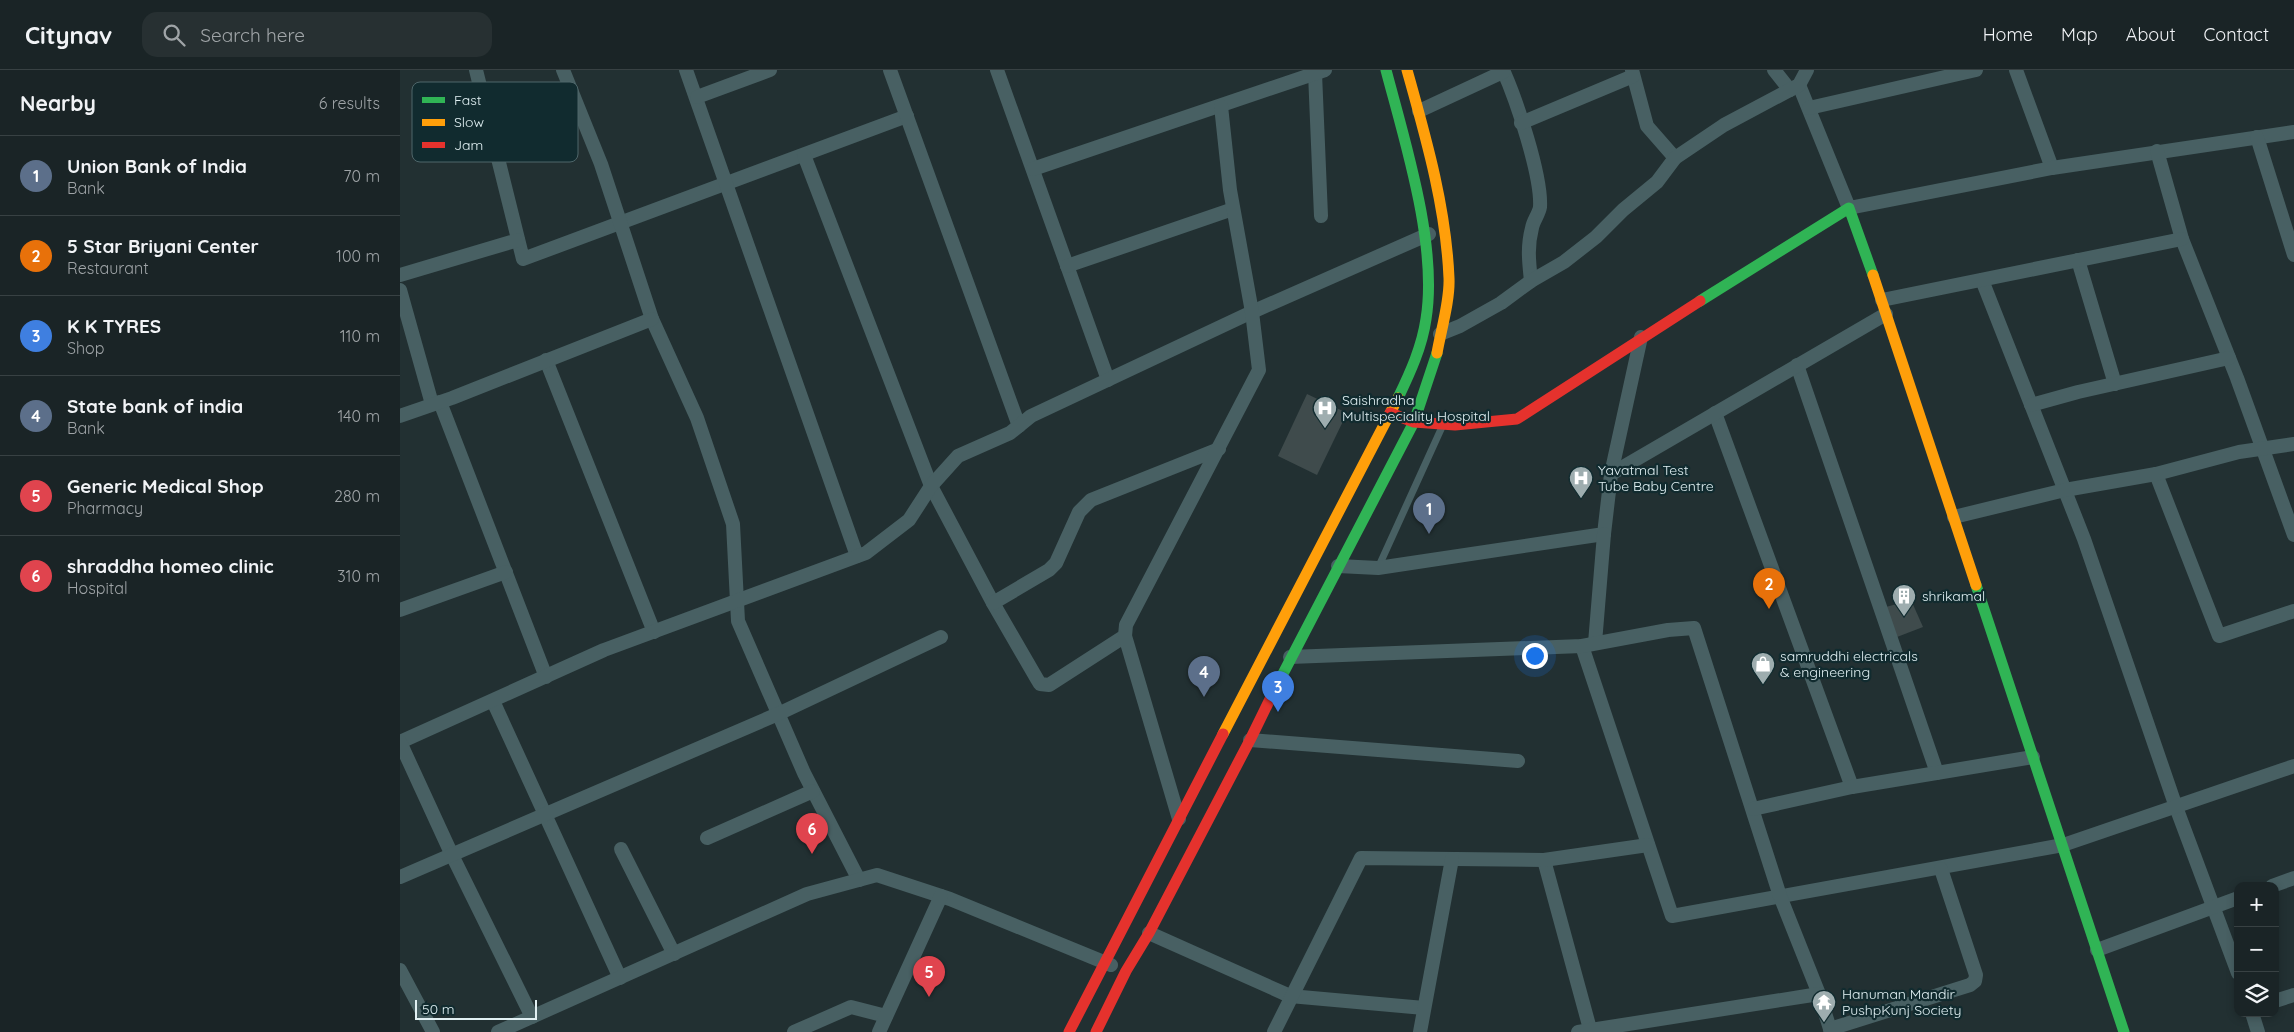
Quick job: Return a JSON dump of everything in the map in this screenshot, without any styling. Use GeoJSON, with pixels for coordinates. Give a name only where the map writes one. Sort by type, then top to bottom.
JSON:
{"type":"FeatureCollection","features":[{"type":"Feature","properties":{"kind":"main road"},"geometry":{"type":"LineString","coordinates":[[1069,1032],[1178,819],[1260,690],[1410,374],[1420,346],[1426,320],[1428,287],[1425,236],[1412,165],[1386,70]]}},
{"type":"Feature","properties":{"kind":"main road"},"geometry":{"type":"LineString","coordinates":[[1096,1032],[1126,971],[1149,933],[1250,740],[1260,690],[1290,657],[1414,422],[1436,362],[1449,280],[1444,228],[1434,167],[1407,70]]}},
{"type":"Feature","properties":{"kind":"main road"},"geometry":{"type":"LineString","coordinates":[[1390,413],[1414,422],[1443,424],[1517,419],[1641,337],[1849,208],[1882,300],[2124,1032]]}},
{"type":"Feature","properties":{"kind":"street"},"geometry":{"type":"LineString","coordinates":[[563,70],[568,82]]}},
{"type":"Feature","properties":{"kind":"street"},"geometry":{"type":"LineString","coordinates":[[686,70],[857,556]]}},
{"type":"Feature","properties":{"kind":"street"},"geometry":{"type":"LineString","coordinates":[[697,97],[770,70]]}},
{"type":"Feature","properties":{"kind":"street"},"geometry":{"type":"LineString","coordinates":[[890,70],[1019,426]]}},
{"type":"Feature","properties":{"kind":"street"},"geometry":{"type":"LineString","coordinates":[[997,70],[1108,380]]}},
{"type":"Feature","properties":{"kind":"street"},"geometry":{"type":"LineString","coordinates":[[1774,70],[1794,88],[1809,108],[1849,208],[2052,168],[2294,132]]}},
{"type":"Feature","properties":{"kind":"street"},"geometry":{"type":"LineString","coordinates":[[1440,334],[1460,326],[1501,303],[1530,281],[1564,262],[1596,237],[1623,210],[1657,182],[1675,158],[1724,125],[1794,88],[1807,70]]}},
{"type":"Feature","properties":{"kind":"street"},"geometry":{"type":"LineString","coordinates":[[1809,108],[1976,70]]}},
{"type":"Feature","properties":{"kind":"street"},"geometry":{"type":"LineString","coordinates":[[2016,70],[2052,168]]}},
{"type":"Feature","properties":{"kind":"street"},"geometry":{"type":"LineString","coordinates":[[1419,111],[1503,71],[1537,178],[1540,208],[1532,226],[1527,250],[1530,281]]}},
{"type":"Feature","properties":{"kind":"street"},"geometry":{"type":"LineString","coordinates":[[1033,169],[1320,72],[1321,216]]}},
{"type":"Feature","properties":{"kind":"street"},"geometry":{"type":"LineString","coordinates":[[1521,123],[1633,73],[1647,126],[1675,158]]}},
{"type":"Feature","properties":{"kind":"street"},"geometry":{"type":"LineString","coordinates":[[1178,819],[1125,636],[1126,625],[1259,370],[1252,312],[1233,208],[1220,106]]}},
{"type":"Feature","properties":{"kind":"street"},"geometry":{"type":"LineString","coordinates":[[578,107],[601,164],[652,319],[697,418],[733,524],[738,620],[813,791],[859,880]]}},
{"type":"Feature","properties":{"kind":"street"},"geometry":{"type":"LineString","coordinates":[[499,162],[523,259],[907,116]]}},
{"type":"Feature","properties":{"kind":"street"},"geometry":{"type":"LineString","coordinates":[[2256,137],[2291,240],[2294,255]]}},
{"type":"Feature","properties":{"kind":"street"},"geometry":{"type":"LineString","coordinates":[[2157,151],[2182,239],[2229,358],[2294,535]]}},
{"type":"Feature","properties":{"kind":"street"},"geometry":{"type":"LineString","coordinates":[[804,155],[931,486],[993,603],[1040,684],[1049,685],[1125,636]]}},
{"type":"Feature","properties":{"kind":"street"},"geometry":{"type":"LineString","coordinates":[[1067,266],[1233,208]]}},
{"type":"Feature","properties":{"kind":"street"},"geometry":{"type":"LineString","coordinates":[[532,1017],[451,854],[400,742],[604,650],[866,552],[909,520],[931,486],[958,456],[1010,433],[1031,416],[1252,312],[1444,228]]}},
{"type":"Feature","properties":{"kind":"street"},"geometry":{"type":"LineString","coordinates":[[1882,300],[2182,239]]}},
{"type":"Feature","properties":{"kind":"street"},"geometry":{"type":"LineString","coordinates":[[400,275],[518,240]]}},
{"type":"Feature","properties":{"kind":"street"},"geometry":{"type":"LineString","coordinates":[[2078,260],[2115,384]]}},
{"type":"Feature","properties":{"kind":"street"},"geometry":{"type":"LineString","coordinates":[[1982,280],[2088,548],[2176,807],[2238,972]]}},
{"type":"Feature","properties":{"kind":"street"},"geometry":{"type":"LineString","coordinates":[[400,290],[436,403],[506,572],[546,677]]}},
{"type":"Feature","properties":{"kind":"street"},"geometry":{"type":"LineString","coordinates":[[1611,474],[1886,314]]}},
{"type":"Feature","properties":{"kind":"street"},"geometry":{"type":"LineString","coordinates":[[400,416],[652,319]]}},
{"type":"Feature","properties":{"kind":"street"},"geometry":{"type":"LineString","coordinates":[[1641,337],[1611,474],[1588,645],[1648,845],[1672,916],[2063,845],[2294,766]]}},
{"type":"Feature","properties":{"kind":"street"},"geometry":{"type":"LineString","coordinates":[[2031,405],[2229,358]]}},
{"type":"Feature","properties":{"kind":"street"},"geometry":{"type":"LineString","coordinates":[[546,360],[654,632]]}},
{"type":"Feature","properties":{"kind":"street"},"geometry":{"type":"LineString","coordinates":[[1798,365],[1937,773]]}},
{"type":"Feature","properties":{"kind":"street"},"geometry":{"type":"LineString","coordinates":[[1715,414],[1852,787]]}},
{"type":"Feature","properties":{"kind":"street"},"geometry":{"type":"LineString","coordinates":[[1954,517],[2065,490],[2156,474],[2239,452],[2294,444]]}},
{"type":"Feature","properties":{"kind":"street"},"geometry":{"type":"LineString","coordinates":[[993,603],[1049,570],[1056,563],[1079,512],[1091,500],[1219,449]]}},
{"type":"Feature","properties":{"kind":"street"},"geometry":{"type":"LineString","coordinates":[[2156,474],[2219,636],[2294,611]]}},
{"type":"Feature","properties":{"kind":"street"},"geometry":{"type":"LineString","coordinates":[[1338,566],[1378,568],[1604,534]]}},
{"type":"Feature","properties":{"kind":"street"},"geometry":{"type":"LineString","coordinates":[[400,610],[506,572]]}},
{"type":"Feature","properties":{"kind":"street"},"geometry":{"type":"LineString","coordinates":[[1290,657],[1588,645],[1668,630],[1694,628],[1780,896],[1819,994],[1830,1030],[1970,985],[1975,981],[1976,975],[1941,868]]}},
{"type":"Feature","properties":{"kind":"street"},"geometry":{"type":"LineString","coordinates":[[400,877],[778,714],[941,637]]}},
{"type":"Feature","properties":{"kind":"street"},"geometry":{"type":"LineString","coordinates":[[493,701],[620,978]]}},
{"type":"Feature","properties":{"kind":"street"},"geometry":{"type":"LineString","coordinates":[[1250,740],[1518,761]]}},
{"type":"Feature","properties":{"kind":"street"},"geometry":{"type":"LineString","coordinates":[[1752,809],[1852,787],[2033,757]]}},
{"type":"Feature","properties":{"kind":"street"},"geometry":{"type":"LineString","coordinates":[[707,838],[813,791]]}},
{"type":"Feature","properties":{"kind":"street"},"geometry":{"type":"LineString","coordinates":[[1274,1032],[1290,996],[1361,858],[1544,860],[1648,845]]}},
{"type":"Feature","properties":{"kind":"street"},"geometry":{"type":"LineString","coordinates":[[621,849],[674,954]]}},
{"type":"Feature","properties":{"kind":"street"},"geometry":{"type":"LineString","coordinates":[[1420,1032],[1452,859]]}},
{"type":"Feature","properties":{"kind":"street"},"geometry":{"type":"LineString","coordinates":[[1544,860],[1584,1031],[1819,994]]}},
{"type":"Feature","properties":{"kind":"street"},"geometry":{"type":"LineString","coordinates":[[498,1032],[807,894],[877,875],[941,896],[1126,971]]}},
{"type":"Feature","properties":{"kind":"street"},"geometry":{"type":"LineString","coordinates":[[2279,883],[2294,878]]}},
{"type":"Feature","properties":{"kind":"street"},"geometry":{"type":"LineString","coordinates":[[879,1032],[941,896]]}},
{"type":"Feature","properties":{"kind":"street"},"geometry":{"type":"LineString","coordinates":[[2097,950],[2234,899]]}},
{"type":"Feature","properties":{"kind":"street"},"geometry":{"type":"LineString","coordinates":[[1149,933],[1290,996],[1424,1008]]}},
{"type":"Feature","properties":{"kind":"street"},"geometry":{"type":"LineString","coordinates":[[400,970],[433,1032]]}},
{"type":"Feature","properties":{"kind":"street"},"geometry":{"type":"LineString","coordinates":[[2279,1000],[2294,995]]}},
{"type":"Feature","properties":{"kind":"street"},"geometry":{"type":"LineString","coordinates":[[794,1032],[851,1007],[886,1016]]}},
{"type":"Feature","properties":{"kind":"street"},"geometry":{"type":"LineString","coordinates":[[2253,1017],[2258,1032]]}},
{"type":"Feature","properties":{"kind":"lane"},"geometry":{"type":"LineString","coordinates":[[1378,568],[1443,424]]}},
{"type":"Feature","properties":{"kind":"building"},"geometry":{"type":"Polygon","coordinates":[[[1307,394],[1347,413],[1317,475],[1278,456],[1307,394]]]}},
{"type":"Feature","properties":{"kind":"building","name":"shrikamal"},"geometry":{"type":"Polygon","coordinates":[[[1911,600],[1923,627],[1897,637],[1886,607],[1911,600]]]}},
{"type":"Feature","properties":{"kind":"traffic: fast"},"geometry":{"type":"LineString","coordinates":[[1386,70],[1418,194],[1424,227],[1429,290],[1422,340],[1398,398]]}},
{"type":"Feature","properties":{"kind":"traffic: fast"},"geometry":{"type":"LineString","coordinates":[[1700,301],[1849,208],[1873,275]]}},
{"type":"Feature","properties":{"kind":"traffic: fast"},"geometry":{"type":"LineString","coordinates":[[1273,693],[1414,422],[1437,353]]}},
{"type":"Feature","properties":{"kind":"traffic: fast"},"geometry":{"type":"LineString","coordinates":[[1976,585],[2124,1032]]}},
{"type":"Feature","properties":{"kind":"traffic: slow"},"geometry":{"type":"LineString","coordinates":[[1407,70],[1434,173],[1447,251],[1448,296],[1437,353]]}},
{"type":"Feature","properties":{"kind":"traffic: slow"},"geometry":{"type":"LineString","coordinates":[[1873,275],[1976,585]]}},
{"type":"Feature","properties":{"kind":"traffic: slow"},"geometry":{"type":"LineString","coordinates":[[1223,734],[1398,398]]}},
{"type":"Feature","properties":{"kind":"traffic: jam"},"geometry":{"type":"LineString","coordinates":[[1390,413],[1414,422],[1455,425],[1517,419],[1700,301]]}},
{"type":"Feature","properties":{"kind":"traffic: jam"},"geometry":{"type":"LineString","coordinates":[[1096,1032],[1126,971],[1149,933],[1273,693]]}},
{"type":"Feature","properties":{"kind":"traffic: jam"},"geometry":{"type":"LineString","coordinates":[[1069,1032],[1223,734]]}},
{"type":"Feature","properties":{"kind":"place","name":"Saishradha Multispeciality Hospital"},"geometry":{"type":"Point","coordinates":[1325,429]}},
{"type":"Feature","properties":{"kind":"place","name":"Yavatmal Test Tube Baby Centre"},"geometry":{"type":"Point","coordinates":[1581,499]}},
{"type":"Feature","properties":{"kind":"place","name":"Union Bank of India"},"geometry":{"type":"Point","coordinates":[1429,534]}},
{"type":"Feature","properties":{"kind":"place","name":"5 Star Briyani Center"},"geometry":{"type":"Point","coordinates":[1769,609]}},
{"type":"Feature","properties":{"kind":"place","name":"shrikamal"},"geometry":{"type":"Point","coordinates":[1904,617]}},
{"type":"Feature","properties":{"kind":"place","name":"samruddhi electricals & engineering"},"geometry":{"type":"Point","coordinates":[1763,685]}},
{"type":"Feature","properties":{"kind":"place","name":"State bank of india"},"geometry":{"type":"Point","coordinates":[1204,697]}},
{"type":"Feature","properties":{"kind":"place","name":"K K TYRES"},"geometry":{"type":"Point","coordinates":[1278,712]}},
{"type":"Feature","properties":{"kind":"place","name":"shraddha homeo clinic"},"geometry":{"type":"Point","coordinates":[812,854]}},
{"type":"Feature","properties":{"kind":"place","name":"Generic Medical Shop"},"geometry":{"type":"Point","coordinates":[929,997]}},
{"type":"Feature","properties":{"kind":"place","name":"Hanuman Mandir PushpKunj Society"},"geometry":{"type":"Point","coordinates":[1824,1023]}}]}
